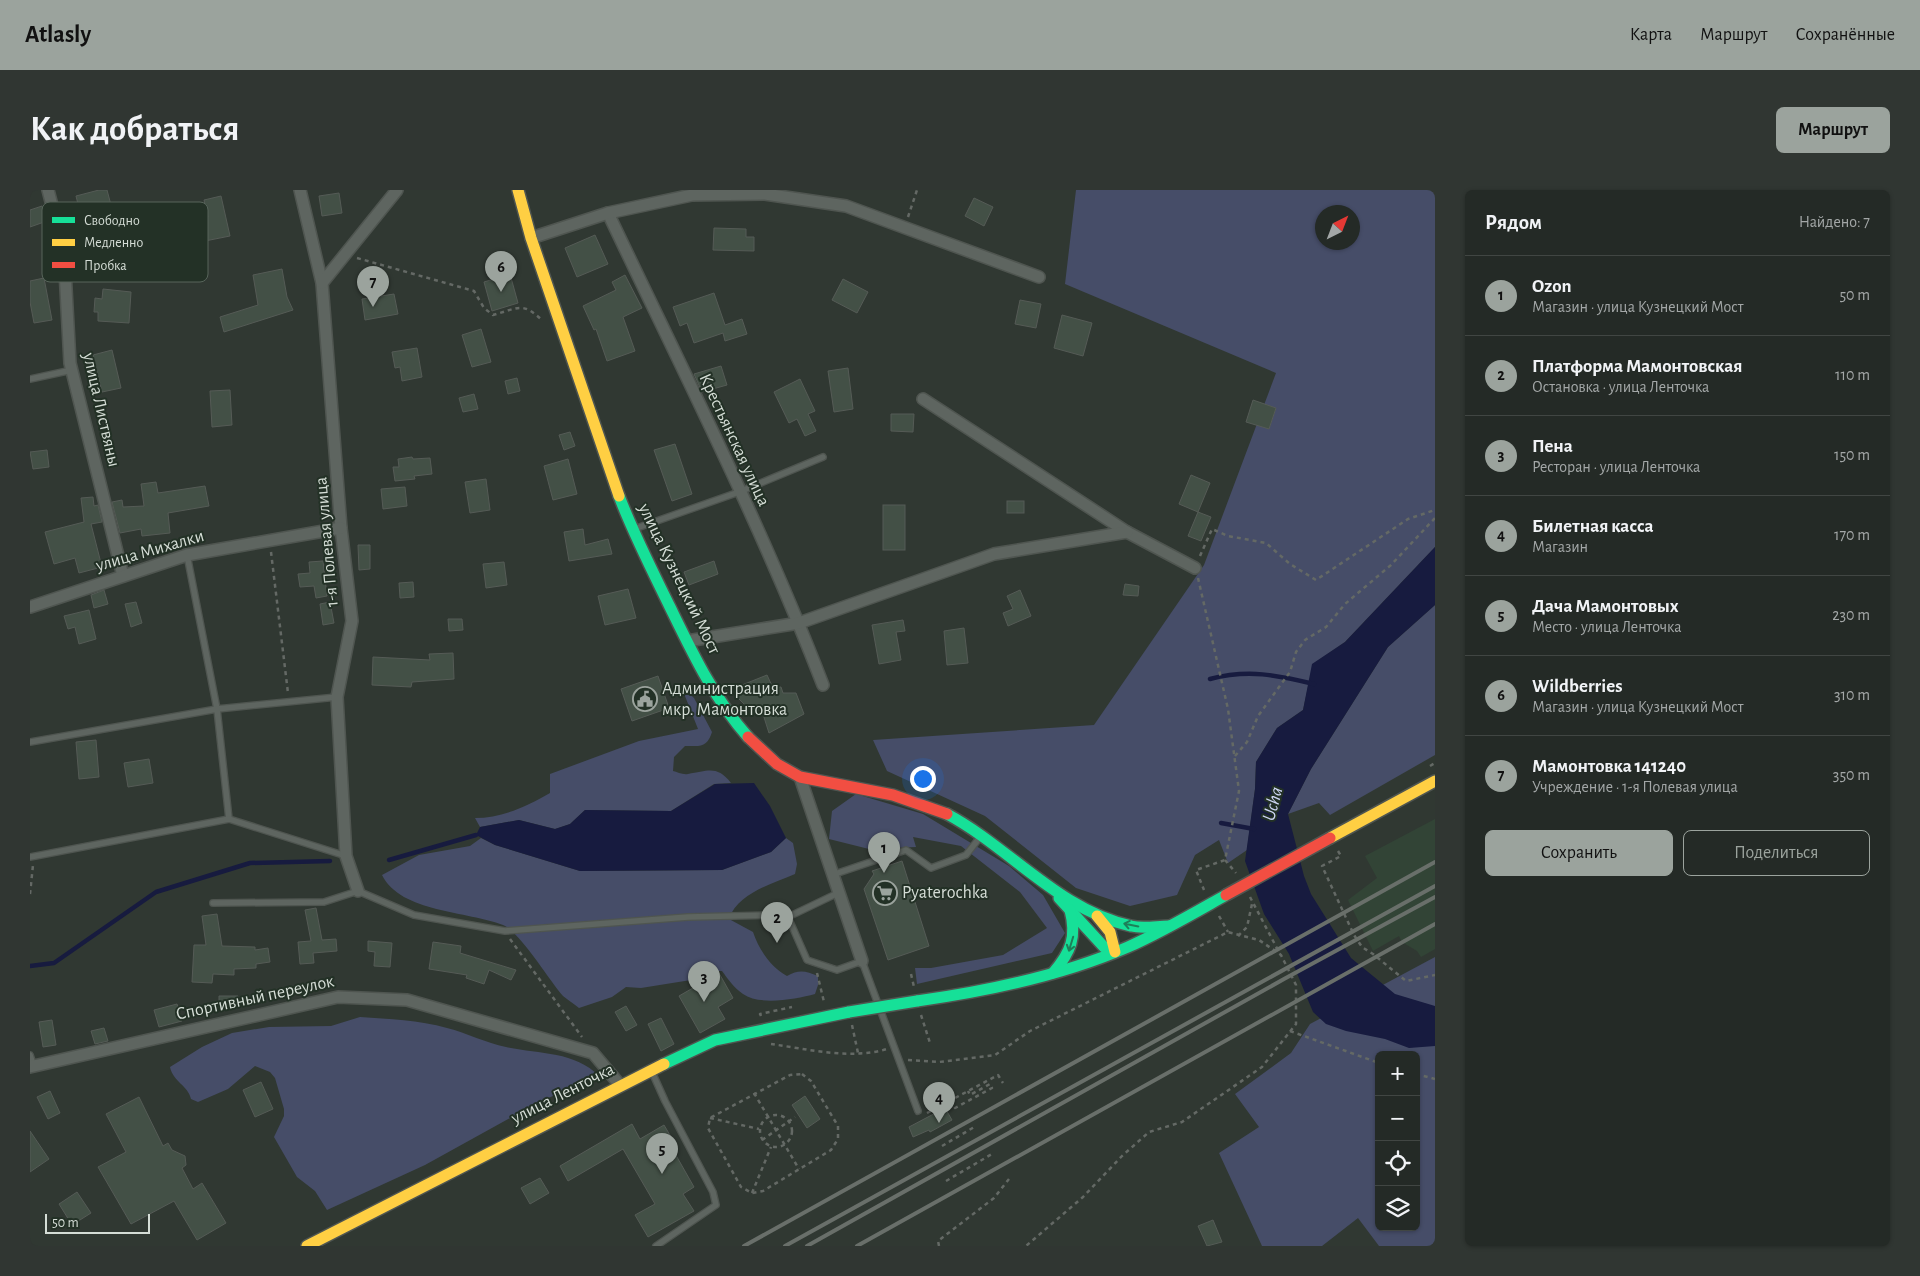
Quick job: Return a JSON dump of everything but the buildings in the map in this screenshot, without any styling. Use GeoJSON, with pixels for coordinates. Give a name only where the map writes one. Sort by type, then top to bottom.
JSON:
{"type":"FeatureCollection","features":[{"type":"Feature","properties":{"kind":"street","name":"1-я Полевая улица"},"geometry":{"type":"LineString","coordinates":[[300,190],[322,283],[341,528],[352,621],[337,697],[346,856],[358,891]]}},
{"type":"Feature","properties":{"kind":"street"},"geometry":{"type":"LineString","coordinates":[[322,283],[343,254],[397,190]]}},
{"type":"Feature","properties":{"kind":"street","name":"улица Кузнецкий Мост"},"geometry":{"type":"LineString","coordinates":[[518,190],[531,238],[632,530],[687,641],[719,700],[743,732],[773,763],[800,777],[888,793],[948,814],[982,835],[1046,883]]}},
{"type":"Feature","properties":{"kind":"street"},"geometry":{"type":"LineString","coordinates":[[531,238],[608,213],[692,195],[764,194],[846,206],[1039,277]]}},
{"type":"Feature","properties":{"kind":"street","name":"Крестьянская улица"},"geometry":{"type":"LineString","coordinates":[[608,213],[740,492],[799,624],[823,685]]}},
{"type":"Feature","properties":{"kind":"street","name":"улица Листвяны"},"geometry":{"type":"LineString","coordinates":[[66,282],[72,370],[123,576]]}},
{"type":"Feature","properties":{"kind":"street"},"geometry":{"type":"LineString","coordinates":[[923,399],[1127,532],[1195,568]]}},
{"type":"Feature","properties":{"kind":"street","name":"улица Михалки"},"geometry":{"type":"LineString","coordinates":[[30,607],[187,555],[341,528]]}},
{"type":"Feature","properties":{"kind":"street"},"geometry":{"type":"LineString","coordinates":[[687,641],[799,624],[994,554],[1127,532]]}},
{"type":"Feature","properties":{"kind":"street"},"geometry":{"type":"LineString","coordinates":[[800,777],[862,961]]}},
{"type":"Feature","properties":{"kind":"street","name":"улица Ленточка"},"geometry":{"type":"LineString","coordinates":[[307,1246],[620,1085],[715,1040],[779,1025],[849,1012],[973,993],[1052,973],[1114,952],[1170,926],[1435,780]]}},
{"type":"Feature","properties":{"kind":"street"},"geometry":{"type":"LineString","coordinates":[[1046,883],[1104,946],[1114,952]]}},
{"type":"Feature","properties":{"kind":"street"},"geometry":{"type":"LineString","coordinates":[[1046,883],[1094,913],[1134,926],[1170,926]]}},
{"type":"Feature","properties":{"kind":"street"},"geometry":{"type":"LineString","coordinates":[[1052,973],[1070,950],[1076,929],[1070,910]]}},
{"type":"Feature","properties":{"kind":"street"},"geometry":{"type":"LineString","coordinates":[[1094,913],[1109,930],[1114,939],[1114,952]]}},
{"type":"Feature","properties":{"kind":"street","name":"Спортивный переулок"},"geometry":{"type":"LineString","coordinates":[[31,1062],[338,997],[407,1000],[594,1053]]}},
{"type":"Feature","properties":{"kind":"street"},"geometry":{"type":"LineString","coordinates":[[594,1053],[620,1085]]}},
{"type":"Feature","properties":{"kind":"lane"},"geometry":{"type":"LineString","coordinates":[[30,379],[72,370]]}},
{"type":"Feature","properties":{"kind":"lane"},"geometry":{"type":"LineString","coordinates":[[632,530],[740,492],[823,457]]}},
{"type":"Feature","properties":{"kind":"lane"},"geometry":{"type":"LineString","coordinates":[[187,555],[217,709],[229,819]]}},
{"type":"Feature","properties":{"kind":"lane"},"geometry":{"type":"LineString","coordinates":[[30,742],[217,709],[337,697]]}},
{"type":"Feature","properties":{"kind":"lane"},"geometry":{"type":"LineString","coordinates":[[32,857],[229,819],[346,856]]}},
{"type":"Feature","properties":{"kind":"lane"},"geometry":{"type":"LineString","coordinates":[[832,875],[906,850],[931,868],[966,855],[982,835]]}},
{"type":"Feature","properties":{"kind":"lane"},"geometry":{"type":"LineString","coordinates":[[213,903],[324,902],[358,891],[414,914],[505,931],[688,916],[772,914],[788,917],[838,893]]}},
{"type":"Feature","properties":{"kind":"lane"},"geometry":{"type":"LineString","coordinates":[[788,917],[807,960],[837,970],[862,961],[918,1111]]}},
{"type":"Feature","properties":{"kind":"lane"},"geometry":{"type":"LineString","coordinates":[[651,1070],[665,1101],[713,1192],[716,1206],[656,1246]]}},
{"type":"Feature","properties":{"kind":"path"},"geometry":{"type":"LineString","coordinates":[[904,228],[917,190]]}},
{"type":"Feature","properties":{"kind":"path"},"geometry":{"type":"LineString","coordinates":[[343,254],[474,291],[484,308],[493,315],[522,307],[530,309],[542,321]]}},
{"type":"Feature","properties":{"kind":"path"},"geometry":{"type":"LineString","coordinates":[[1225,860],[1239,791],[1228,709],[1195,568],[1212,529],[1228,536],[1266,543],[1290,564],[1316,580],[1408,519],[1435,510]]}},
{"type":"Feature","properties":{"kind":"path"},"geometry":{"type":"LineString","coordinates":[[1235,756],[1247,742],[1258,716],[1290,672],[1296,652],[1305,640],[1326,627],[1345,604],[1391,565],[1435,518]]}},
{"type":"Feature","properties":{"kind":"path"},"geometry":{"type":"LineString","coordinates":[[270,540],[289,702]]}},
{"type":"Feature","properties":{"kind":"path"},"geometry":{"type":"LineString","coordinates":[[1342,856],[1322,866],[1354,935],[1362,947],[1406,981],[1435,975]]}},
{"type":"Feature","properties":{"kind":"path"},"geometry":{"type":"LineString","coordinates":[[30,894],[32,857]]}},
{"type":"Feature","properties":{"kind":"path"},"geometry":{"type":"LineString","coordinates":[[1225,860],[1237,874]]}},
{"type":"Feature","properties":{"kind":"path"},"geometry":{"type":"LineString","coordinates":[[1205,894],[1196,870],[1225,860]]}},
{"type":"Feature","properties":{"kind":"path"},"geometry":{"type":"LineString","coordinates":[[1026,1246],[1083,1197],[1122,1156],[1150,1132],[1182,1122],[1262,1067],[1296,1024],[1296,985],[1249,895]]}},
{"type":"Feature","properties":{"kind":"path"},"geometry":{"type":"LineString","coordinates":[[1238,936],[1247,927],[1252,903]]}},
{"type":"Feature","properties":{"kind":"path"},"geometry":{"type":"LineString","coordinates":[[1217,913],[1228,932],[1259,940],[1281,955]]}},
{"type":"Feature","properties":{"kind":"path"},"geometry":{"type":"LineString","coordinates":[[505,931],[594,1053]]}},
{"type":"Feature","properties":{"kind":"path"},"geometry":{"type":"LineString","coordinates":[[898,1060],[939,1062],[995,1055],[1030,1031],[1228,932]]}},
{"type":"Feature","properties":{"kind":"path"},"geometry":{"type":"LineString","coordinates":[[820,980],[824,1001]]}},
{"type":"Feature","properties":{"kind":"path"},"geometry":{"type":"LineString","coordinates":[[917,1001],[930,1043]]}},
{"type":"Feature","properties":{"kind":"path"},"geometry":{"type":"LineString","coordinates":[[849,1012],[858,1053]]}},
{"type":"Feature","properties":{"kind":"path"},"geometry":{"type":"LineString","coordinates":[[1290,1031],[1375,1062]]}},
{"type":"Feature","properties":{"kind":"path"},"geometry":{"type":"LineString","coordinates":[[767,1044],[858,1053],[872,1053],[893,1047]]}},
{"type":"Feature","properties":{"kind":"path"},"geometry":{"type":"LineString","coordinates":[[802,1074],[811,1080],[838,1126],[838,1139],[831,1150],[763,1191],[752,1193],[741,1187],[708,1128],[710,1118],[790,1075],[802,1074]]}},
{"type":"Feature","properties":{"kind":"path"},"geometry":{"type":"LineString","coordinates":[[918,1111],[922,1116],[998,1074],[1003,1083]]}},
{"type":"Feature","properties":{"kind":"path"},"geometry":{"type":"LineString","coordinates":[[1420,1075],[1435,1079]]}},
{"type":"Feature","properties":{"kind":"path"},"geometry":{"type":"LineString","coordinates":[[951,1100],[955,1108],[992,1088],[990,1084],[970,1095],[968,1091]]}},
{"type":"Feature","properties":{"kind":"path"},"geometry":{"type":"LineString","coordinates":[[754,1093],[799,1169]]}},
{"type":"Feature","properties":{"kind":"path"},"geometry":{"type":"LineString","coordinates":[[780,1116],[789,1122],[792,1132],[784,1144],[771,1146],[762,1140],[761,1124],[768,1117],[780,1116]]}},
{"type":"Feature","properties":{"kind":"path"},"geometry":{"type":"LineString","coordinates":[[762,1140],[795,1117]]}},
{"type":"Feature","properties":{"kind":"path"},"geometry":{"type":"LineString","coordinates":[[710,1118],[760,1129]]}},
{"type":"Feature","properties":{"kind":"path"},"geometry":{"type":"LineString","coordinates":[[942,1146],[976,1126]]}},
{"type":"Feature","properties":{"kind":"path"},"geometry":{"type":"LineString","coordinates":[[752,1193],[771,1146]]}},
{"type":"Feature","properties":{"kind":"path"},"geometry":{"type":"LineString","coordinates":[[946,1181],[992,1154]]}},
{"type":"Feature","properties":{"kind":"path"},"geometry":{"type":"LineString","coordinates":[[939,1246],[938,1241],[994,1198],[1009,1179]]}},
{"type":"Feature","properties":{"kind":"shaded area"},"geometry":{"type":"Polygon","coordinates":[[[1076,190],[1435,190],[1435,547],[1345,642],[1313,664],[1303,710],[1277,728],[1256,762],[1255,789],[1247,850],[1228,863],[1219,840],[1195,855],[1177,895],[1130,906],[1076,888],[985,816],[887,771],[873,740],[1094,725],[1204,565],[1276,373],[1065,284],[1076,190]]]}},
{"type":"Feature","properties":{"kind":"shaded area"},"geometry":{"type":"Polygon","coordinates":[[[1435,605],[1435,755],[1330,815],[1319,803],[1288,814],[1311,769],[1388,647],[1435,605]]]}},
{"type":"Feature","properties":{"kind":"shaded area"},"geometry":{"type":"Polygon","coordinates":[[[681,686],[694,698],[712,732],[708,741],[702,745],[685,746],[674,757],[673,771],[686,774],[717,771],[731,783],[714,784],[671,811],[585,810],[570,824],[555,829],[519,820],[480,827],[475,818],[505,814],[550,793],[550,774],[639,741],[698,729],[681,686]]]}},
{"type":"Feature","properties":{"kind":"shaded area"},"geometry":{"type":"Polygon","coordinates":[[[856,794],[923,814],[1009,866],[1043,895],[1065,933],[1052,953],[917,984],[915,968],[931,968],[1003,955],[1047,928],[1020,892],[961,846],[913,837],[916,847],[869,849],[829,839],[832,811],[856,794]]]}},
{"type":"Feature","properties":{"kind":"shaded area"},"geometry":{"type":"Polygon","coordinates":[[[1435,819],[1435,949],[1421,957],[1417,951],[1402,942],[1399,936],[1373,951],[1348,900],[1377,878],[1365,856],[1435,819]]]}},
{"type":"Feature","properties":{"kind":"shaded area"},"geometry":{"type":"Polygon","coordinates":[[[481,838],[495,845],[580,871],[722,870],[771,852],[786,838],[793,843],[797,864],[795,874],[757,890],[748,896],[733,910],[729,919],[753,932],[766,957],[787,976],[795,972],[802,972],[818,976],[815,994],[798,998],[759,1000],[750,998],[740,992],[722,971],[710,971],[691,980],[641,988],[626,987],[612,997],[579,1008],[563,996],[526,946],[510,929],[489,920],[419,904],[404,897],[391,887],[382,875],[419,855],[470,846],[481,838]]]}},
{"type":"Feature","properties":{"kind":"shaded area"},"geometry":{"type":"Polygon","coordinates":[[[1435,957],[1435,1246],[1379,1246],[1358,1218],[1322,1246],[1262,1246],[1219,1153],[1259,1127],[1235,1094],[1291,1053],[1310,1024],[1435,957]]]}},
{"type":"Feature","properties":{"kind":"shaded area"},"geometry":{"type":"Polygon","coordinates":[[[360,1017],[404,1020],[436,1025],[499,1045],[567,1058],[579,1062],[599,1076],[539,1102],[425,1165],[327,1210],[315,1191],[297,1177],[274,1137],[284,1116],[284,1109],[275,1078],[270,1072],[255,1066],[228,1089],[198,1102],[191,1099],[187,1090],[174,1076],[170,1067],[202,1047],[232,1033],[269,1027],[331,1026],[360,1017]]]}},
{"type":"Feature","properties":{"kind":"water","name":"Ucha"},"geometry":{"type":"Polygon","coordinates":[[[1435,547],[1435,605],[1388,647],[1311,769],[1288,814],[1304,876],[1311,894],[1351,958],[1395,994],[1435,1006],[1435,1046],[1409,1048],[1385,1039],[1346,1031],[1326,1024],[1313,1012],[1289,954],[1264,914],[1245,861],[1255,789],[1256,762],[1277,728],[1303,710],[1312,664],[1345,642],[1435,547]]]}},
{"type":"Feature","properties":{"kind":"water"},"geometry":{"type":"Polygon","coordinates":[[[754,783],[770,806],[786,838],[771,852],[722,870],[580,871],[495,845],[476,835],[480,827],[519,820],[555,829],[570,824],[585,810],[671,811],[715,784],[754,783]]]}},
{"type":"Feature","properties":{"kind":"waterway"},"geometry":{"type":"LineString","coordinates":[[1210,679],[1237,674],[1262,674],[1314,684]]}},
{"type":"Feature","properties":{"kind":"waterway"},"geometry":{"type":"LineString","coordinates":[[1221,823],[1254,829]]}},
{"type":"Feature","properties":{"kind":"waterway"},"geometry":{"type":"LineString","coordinates":[[389,860],[476,835]]}},
{"type":"Feature","properties":{"kind":"waterway"},"geometry":{"type":"LineString","coordinates":[[30,966],[54,963],[156,892],[250,863],[330,861]]}},
{"type":"Feature","properties":{"kind":"railway"},"geometry":{"type":"LineString","coordinates":[[744,1246],[1435,862]]}},
{"type":"Feature","properties":{"kind":"railway"},"geometry":{"type":"LineString","coordinates":[[785,1246],[1435,886]]}},
{"type":"Feature","properties":{"kind":"railway"},"geometry":{"type":"LineString","coordinates":[[807,1246],[1284,979],[1435,897]]}},
{"type":"Feature","properties":{"kind":"railway"},"geometry":{"type":"LineString","coordinates":[[857,1246],[1435,924]]}},
{"type":"Feature","properties":{"kind":"traffic: fast"},"geometry":{"type":"LineString","coordinates":[[619,496],[643,552],[695,658],[714,691],[748,737]]}},
{"type":"Feature","properties":{"kind":"traffic: fast"},"geometry":{"type":"LineString","coordinates":[[947,814],[992,843],[1058,893],[1081,907],[1105,918],[1131,926],[1169,926]]}},
{"type":"Feature","properties":{"kind":"traffic: fast"},"geometry":{"type":"LineString","coordinates":[[917,1001],[998,987],[1077,966],[1141,941],[1226,895]]}},
{"type":"Feature","properties":{"kind":"traffic: fast"},"geometry":{"type":"LineString","coordinates":[[1059,898],[1104,947],[1115,952]]}},
{"type":"Feature","properties":{"kind":"traffic: fast"},"geometry":{"type":"LineString","coordinates":[[1053,973],[1071,944],[1073,928],[1070,910]]}},
{"type":"Feature","properties":{"kind":"traffic: fast"},"geometry":{"type":"LineString","coordinates":[[849,1012],[917,1001]]}},
{"type":"Feature","properties":{"kind":"traffic: fast"},"geometry":{"type":"LineString","coordinates":[[664,1064],[715,1040],[849,1012]]}},
{"type":"Feature","properties":{"kind":"traffic: slow"},"geometry":{"type":"LineString","coordinates":[[518,190],[531,238],[619,496]]}},
{"type":"Feature","properties":{"kind":"traffic: slow"},"geometry":{"type":"LineString","coordinates":[[1330,838],[1435,781]]}},
{"type":"Feature","properties":{"kind":"traffic: slow"},"geometry":{"type":"LineString","coordinates":[[1097,916],[1110,932],[1115,952]]}},
{"type":"Feature","properties":{"kind":"traffic: slow"},"geometry":{"type":"LineString","coordinates":[[307,1246],[664,1064]]}},
{"type":"Feature","properties":{"kind":"traffic: jam"},"geometry":{"type":"LineString","coordinates":[[748,737],[777,764],[800,777],[893,795],[947,814]]}},
{"type":"Feature","properties":{"kind":"traffic: jam"},"geometry":{"type":"LineString","coordinates":[[1226,895],[1330,838]]}},
{"type":"Feature","properties":{"kind":"place","name":"Wildberries"},"geometry":{"type":"Point","coordinates":[501,292]}},
{"type":"Feature","properties":{"kind":"place","name":"Мамонтовка 141240"},"geometry":{"type":"Point","coordinates":[373,307]}},
{"type":"Feature","properties":{"kind":"place","name":"Администрация мкр. Мамонтовка"},"geometry":{"type":"Point","coordinates":[645,699]}},
{"type":"Feature","properties":{"kind":"place","name":"Ozon"},"geometry":{"type":"Point","coordinates":[884,873]}},
{"type":"Feature","properties":{"kind":"place","name":"Pyaterochka"},"geometry":{"type":"Point","coordinates":[885,893]}},
{"type":"Feature","properties":{"kind":"place","name":"Платформа Мамонтовская"},"geometry":{"type":"Point","coordinates":[777,943]}},
{"type":"Feature","properties":{"kind":"place","name":"Пена"},"geometry":{"type":"Point","coordinates":[704,1002]}},
{"type":"Feature","properties":{"kind":"place","name":"Билетная касса"},"geometry":{"type":"Point","coordinates":[939,1123]}},
{"type":"Feature","properties":{"kind":"place","name":"Дача Мамонтовых"},"geometry":{"type":"Point","coordinates":[662,1174]}}]}
